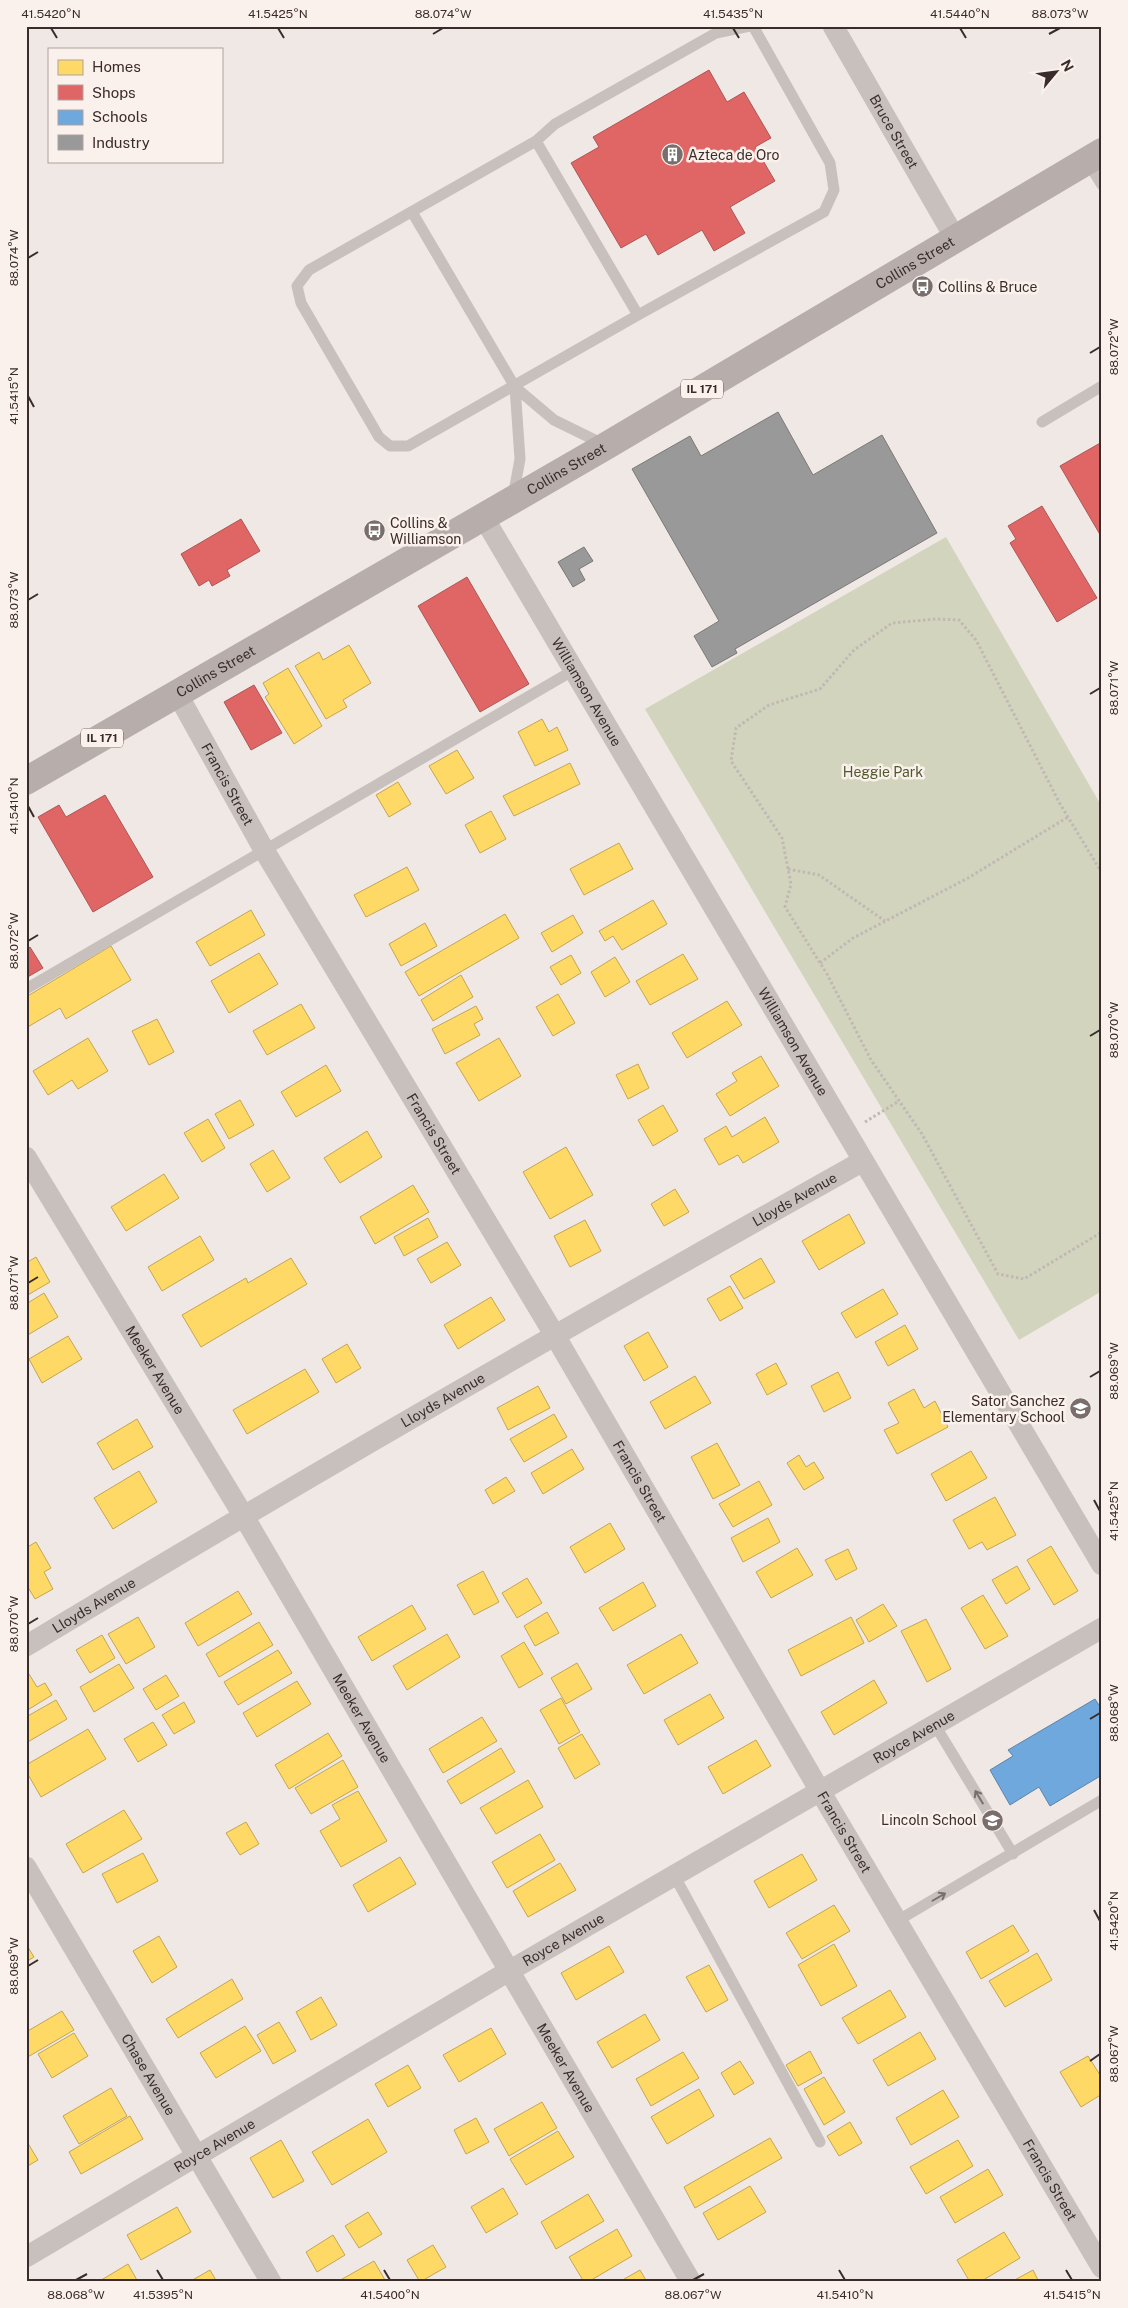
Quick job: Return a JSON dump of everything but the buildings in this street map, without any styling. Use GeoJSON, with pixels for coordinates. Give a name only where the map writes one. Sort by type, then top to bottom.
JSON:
{"type":"FeatureCollection","features":[{"type":"Feature","properties":{"kind":"main road","name":"Collins Street"},"geometry":{"type":"LineString","coordinates":[[26,781],[484,518],[1094,156]]}},
{"type":"Feature","properties":{"kind":"street","name":"Bruce Street"},"geometry":{"type":"LineString","coordinates":[[833,26],[955,238]]}},
{"type":"Feature","properties":{"kind":"street","name":"Williamson Avenue"},"geometry":{"type":"LineString","coordinates":[[484,518],[1102,1565]]}},
{"type":"Feature","properties":{"kind":"street","name":"Francis Street"},"geometry":{"type":"LineString","coordinates":[[178,695],[264,850],[554,1334],[820,1791],[1102,2268]]}},
{"type":"Feature","properties":{"kind":"street","name":"Meeker Avenue"},"geometry":{"type":"LineString","coordinates":[[26,1157],[243,1515],[691,2282]]}},
{"type":"Feature","properties":{"kind":"street","name":"Lloyds Avenue"},"geometry":{"type":"LineString","coordinates":[[26,1646],[243,1515],[554,1334],[863,1161]]}},
{"type":"Feature","properties":{"kind":"street","name":"Royce Avenue"},"geometry":{"type":"LineString","coordinates":[[26,2256],[197,2157],[509,1971],[1102,1628]]}},
{"type":"Feature","properties":{"kind":"street","name":"Chase Avenue"},"geometry":{"type":"LineString","coordinates":[[26,1868],[271,2282]]}},
{"type":"Feature","properties":{"kind":"lane"},"geometry":{"type":"LineString","coordinates":[[752,26],[830,163],[834,190],[824,212],[408,446],[390,446],[379,437],[301,303],[298,286],[310,270],[536,141],[555,124],[716,33],[752,26]]}},
{"type":"Feature","properties":{"kind":"lane"},"geometry":{"type":"LineString","coordinates":[[536,141],[638,316]]}},
{"type":"Feature","properties":{"kind":"lane"},"geometry":{"type":"LineString","coordinates":[[1094,156],[1102,185]]}},
{"type":"Feature","properties":{"kind":"lane"},"geometry":{"type":"LineString","coordinates":[[412,212],[515,387],[554,420],[606,446]]}},
{"type":"Feature","properties":{"kind":"lane"},"geometry":{"type":"LineString","coordinates":[[1042,422],[1102,386]]}},
{"type":"Feature","properties":{"kind":"lane"},"geometry":{"type":"LineString","coordinates":[[513,501],[520,459],[515,387]]}},
{"type":"Feature","properties":{"kind":"lane"},"geometry":{"type":"LineString","coordinates":[[26,989],[574,670]]}},
{"type":"Feature","properties":{"kind":"lane"},"geometry":{"type":"LineString","coordinates":[[935,1725],[1013,1854]]}},
{"type":"Feature","properties":{"kind":"lane"},"geometry":{"type":"LineString","coordinates":[[897,1921],[1102,1800]]}},
{"type":"Feature","properties":{"kind":"lane"},"geometry":{"type":"LineString","coordinates":[[674,1875],[820,2142]]}},
{"type":"Feature","properties":{"kind":"path"},"geometry":{"type":"LineString","coordinates":[[1102,872],[1068,817],[976,640],[958,620],[936,619],[892,624],[854,650],[820,689],[769,705],[736,728],[731,761],[782,838],[791,884],[785,907],[819,962],[871,1060],[922,1134],[998,1274],[1024,1279],[1102,1232]]}},
{"type":"Feature","properties":{"kind":"path"},"geometry":{"type":"LineString","coordinates":[[819,962],[853,938],[968,878],[1068,817]]}},
{"type":"Feature","properties":{"kind":"path"},"geometry":{"type":"LineString","coordinates":[[788,869],[819,875],[886,921]]}},
{"type":"Feature","properties":{"kind":"path"},"geometry":{"type":"LineString","coordinates":[[865,1122],[900,1102]]}},
{"type":"Feature","properties":{"kind":"green space","name":"Heggie Park"},"geometry":{"type":"Polygon","coordinates":[[[946,537],[1102,807],[1102,1291],[1019,1340],[645,709],[946,537]]]}},
{"type":"Feature","properties":{"kind":"place","name":"Azteca de Oro"},"geometry":{"type":"Point","coordinates":[672,155]}},
{"type":"Feature","properties":{"kind":"place","name":"Collins & Bruce"},"geometry":{"type":"Point","coordinates":[922,287]}},
{"type":"Feature","properties":{"kind":"place","name":"Collins & Williamson"},"geometry":{"type":"Point","coordinates":[374,531]}},
{"type":"Feature","properties":{"kind":"place","name":"Sator Sanchez Elementary School"},"geometry":{"type":"Point","coordinates":[1081,1409]}},
{"type":"Feature","properties":{"kind":"place","name":"Lincoln School"},"geometry":{"type":"Point","coordinates":[993,1820]}}]}
